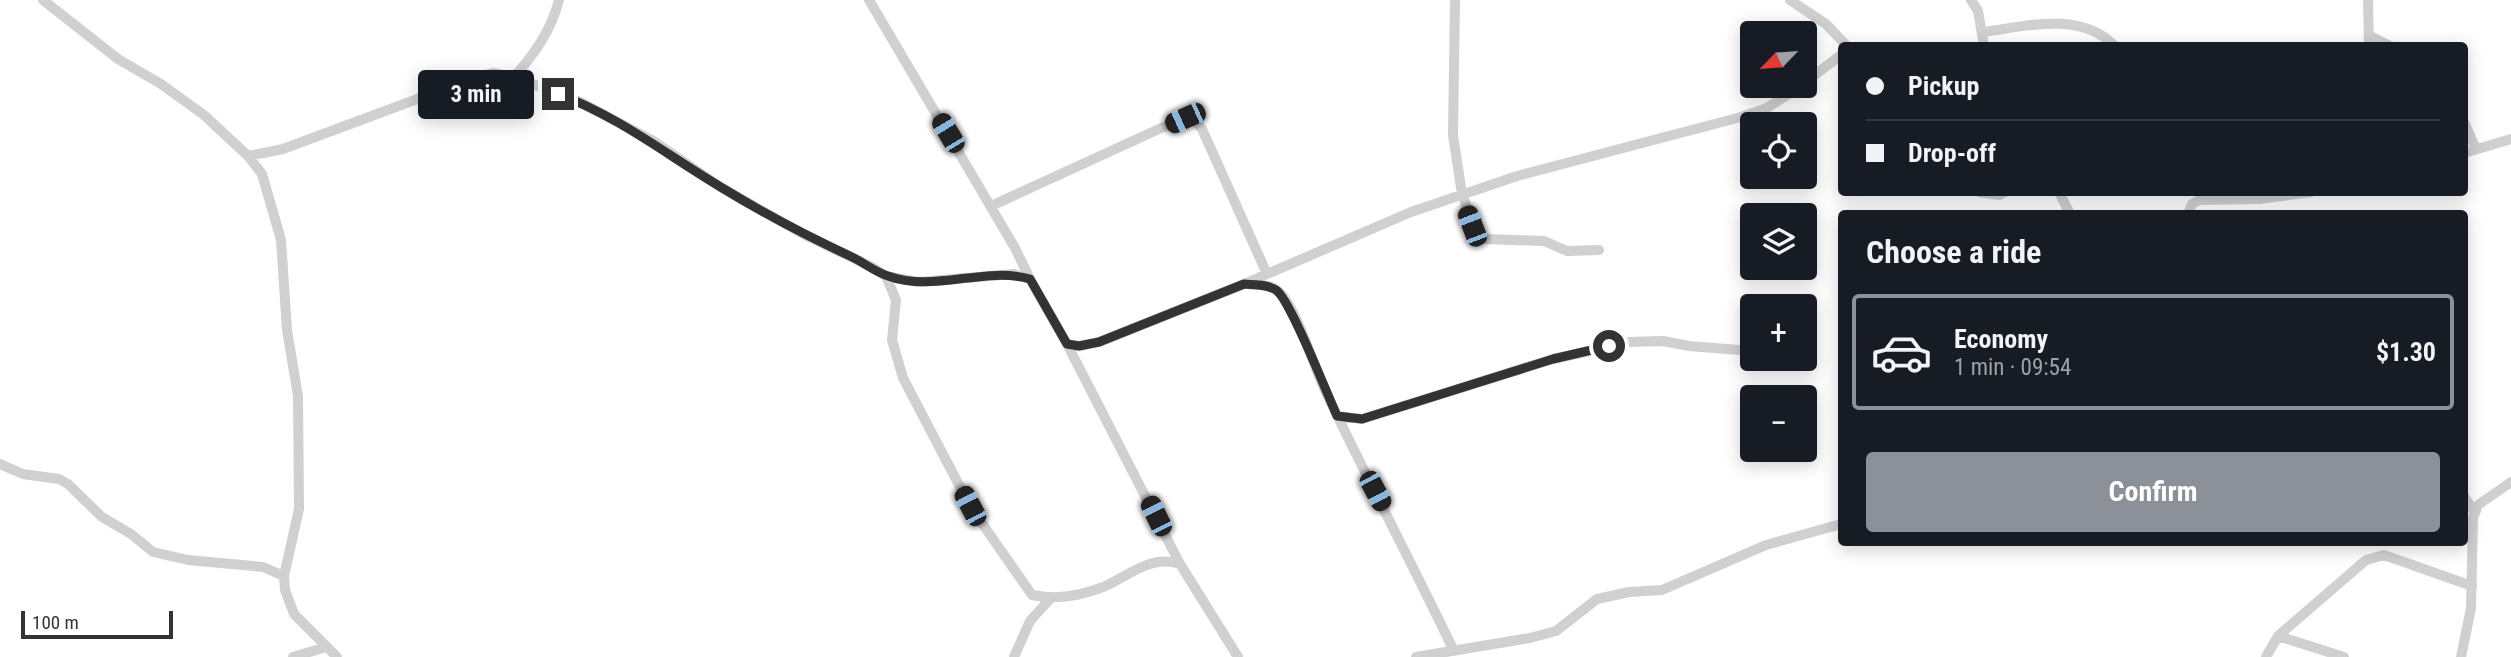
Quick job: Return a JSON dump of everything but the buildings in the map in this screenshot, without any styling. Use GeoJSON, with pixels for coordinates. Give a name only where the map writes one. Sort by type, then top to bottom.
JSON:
{"type":"FeatureCollection","features":[{"type":"Feature","properties":{"kind":"street"},"geometry":{"type":"LineString","coordinates":[[43,0],[118,59],[161,84],[204,115],[248,156],[262,174],[281,240],[287,330],[298,396],[299,509],[284,576],[285,590],[294,614],[337,657]]}},
{"type":"Feature","properties":{"kind":"street"},"geometry":{"type":"LineString","coordinates":[[514,77],[540,46],[554,19],[559,0]]}},
{"type":"Feature","properties":{"kind":"street"},"geometry":{"type":"LineString","coordinates":[[869,0],[991,206],[1067,344],[1180,564],[1235,656]]}},
{"type":"Feature","properties":{"kind":"street"},"geometry":{"type":"LineString","coordinates":[[1455,0],[1452,122],[1462,194],[1472,226],[1479,237],[1544,241],[1567,251],[1599,250]]}},
{"type":"Feature","properties":{"kind":"street"},"geometry":{"type":"LineString","coordinates":[[1790,0],[1826,24],[1843,42]]}},
{"type":"Feature","properties":{"kind":"street"},"geometry":{"type":"LineString","coordinates":[[1971,0],[1978,11],[1984,42]]}},
{"type":"Feature","properties":{"kind":"street"},"geometry":{"type":"LineString","coordinates":[[2368,0],[2369,41]]}},
{"type":"Feature","properties":{"kind":"street"},"geometry":{"type":"LineString","coordinates":[[1984,32],[2040,25],[2081,25],[2109,42]]}},
{"type":"Feature","properties":{"kind":"street"},"geometry":{"type":"LineString","coordinates":[[1817,74],[1838,57]]}},
{"type":"Feature","properties":{"kind":"street"},"geometry":{"type":"LineString","coordinates":[[248,156],[283,149],[493,73],[514,77],[580,102],[655,142],[722,188],[793,229],[886,276],[918,282],[1014,274],[1030,279]]}},
{"type":"Feature","properties":{"kind":"street"},"geometry":{"type":"LineString","coordinates":[[1067,344],[1079,346],[1099,342],[1244,284],[1411,212],[1462,194],[1741,117],[1767,108],[1783,98]]}},
{"type":"Feature","properties":{"kind":"street"},"geometry":{"type":"LineString","coordinates":[[991,206],[1168,125],[1192,118],[1202,129],[1272,272],[1278,290],[1293,315],[1337,416],[1411,560],[1450,652]]}},
{"type":"Feature","properties":{"kind":"street"},"geometry":{"type":"LineString","coordinates":[[2468,131],[2476,149]]}},
{"type":"Feature","properties":{"kind":"street"},"geometry":{"type":"LineString","coordinates":[[2468,152],[2511,139]]}},
{"type":"Feature","properties":{"kind":"street"},"geometry":{"type":"LineString","coordinates":[[2190,210],[2192,204],[2199,200],[2255,196]]}},
{"type":"Feature","properties":{"kind":"street"},"geometry":{"type":"LineString","coordinates":[[886,276],[895,300],[892,340],[903,378],[970,506],[1032,595],[1030,621]]}},
{"type":"Feature","properties":{"kind":"street"},"geometry":{"type":"LineString","coordinates":[[1244,284],[1278,290]]}},
{"type":"Feature","properties":{"kind":"street"},"geometry":{"type":"LineString","coordinates":[[1337,416],[1354,419],[1398,409],[1553,359],[1629,342],[1663,341],[1740,350]]}},
{"type":"Feature","properties":{"kind":"street"},"geometry":{"type":"LineString","coordinates":[[1348,437],[1354,419]]}},
{"type":"Feature","properties":{"kind":"street"},"geometry":{"type":"LineString","coordinates":[[0,464],[23,474],[59,479],[68,484],[102,517],[131,534],[153,552],[188,559],[263,567],[284,576]]}},
{"type":"Feature","properties":{"kind":"street"},"geometry":{"type":"LineString","coordinates":[[2461,657],[2471,608],[2475,513],[2478,505],[2511,482]]}},
{"type":"Feature","properties":{"kind":"street"},"geometry":{"type":"LineString","coordinates":[[2468,502],[2475,513]]}},
{"type":"Feature","properties":{"kind":"street"},"geometry":{"type":"LineString","coordinates":[[1416,657],[1530,638],[1556,631],[1597,599],[1629,592],[1662,590],[1766,544],[1838,525]]}},
{"type":"Feature","properties":{"kind":"street"},"geometry":{"type":"LineString","coordinates":[[2266,657],[2278,636],[2374,556],[2384,555],[2472,586]]}},
{"type":"Feature","properties":{"kind":"street"},"geometry":{"type":"LineString","coordinates":[[1032,595],[1050,599],[1100,588],[1160,559],[1180,564]]}},
{"type":"Feature","properties":{"kind":"street"},"geometry":{"type":"LineString","coordinates":[[1014,657],[1030,621],[1050,599]]}},
{"type":"Feature","properties":{"kind":"street"},"geometry":{"type":"LineString","coordinates":[[2278,636],[2344,657]]}},
{"type":"Feature","properties":{"kind":"street"},"geometry":{"type":"LineString","coordinates":[[293,657],[327,647]]}},
{"type":"Feature","properties":{"kind":"route"},"geometry":{"type":"LineString","coordinates":[[558,94],[580,102],[655,142],[722,188],[805,235],[886,276],[918,282],[946,282],[1014,274],[1030,279],[1067,344],[1079,346],[1099,342],[1244,284],[1278,290],[1293,315],[1337,416],[1362,419],[1553,359],[1609,346]]}}]}
